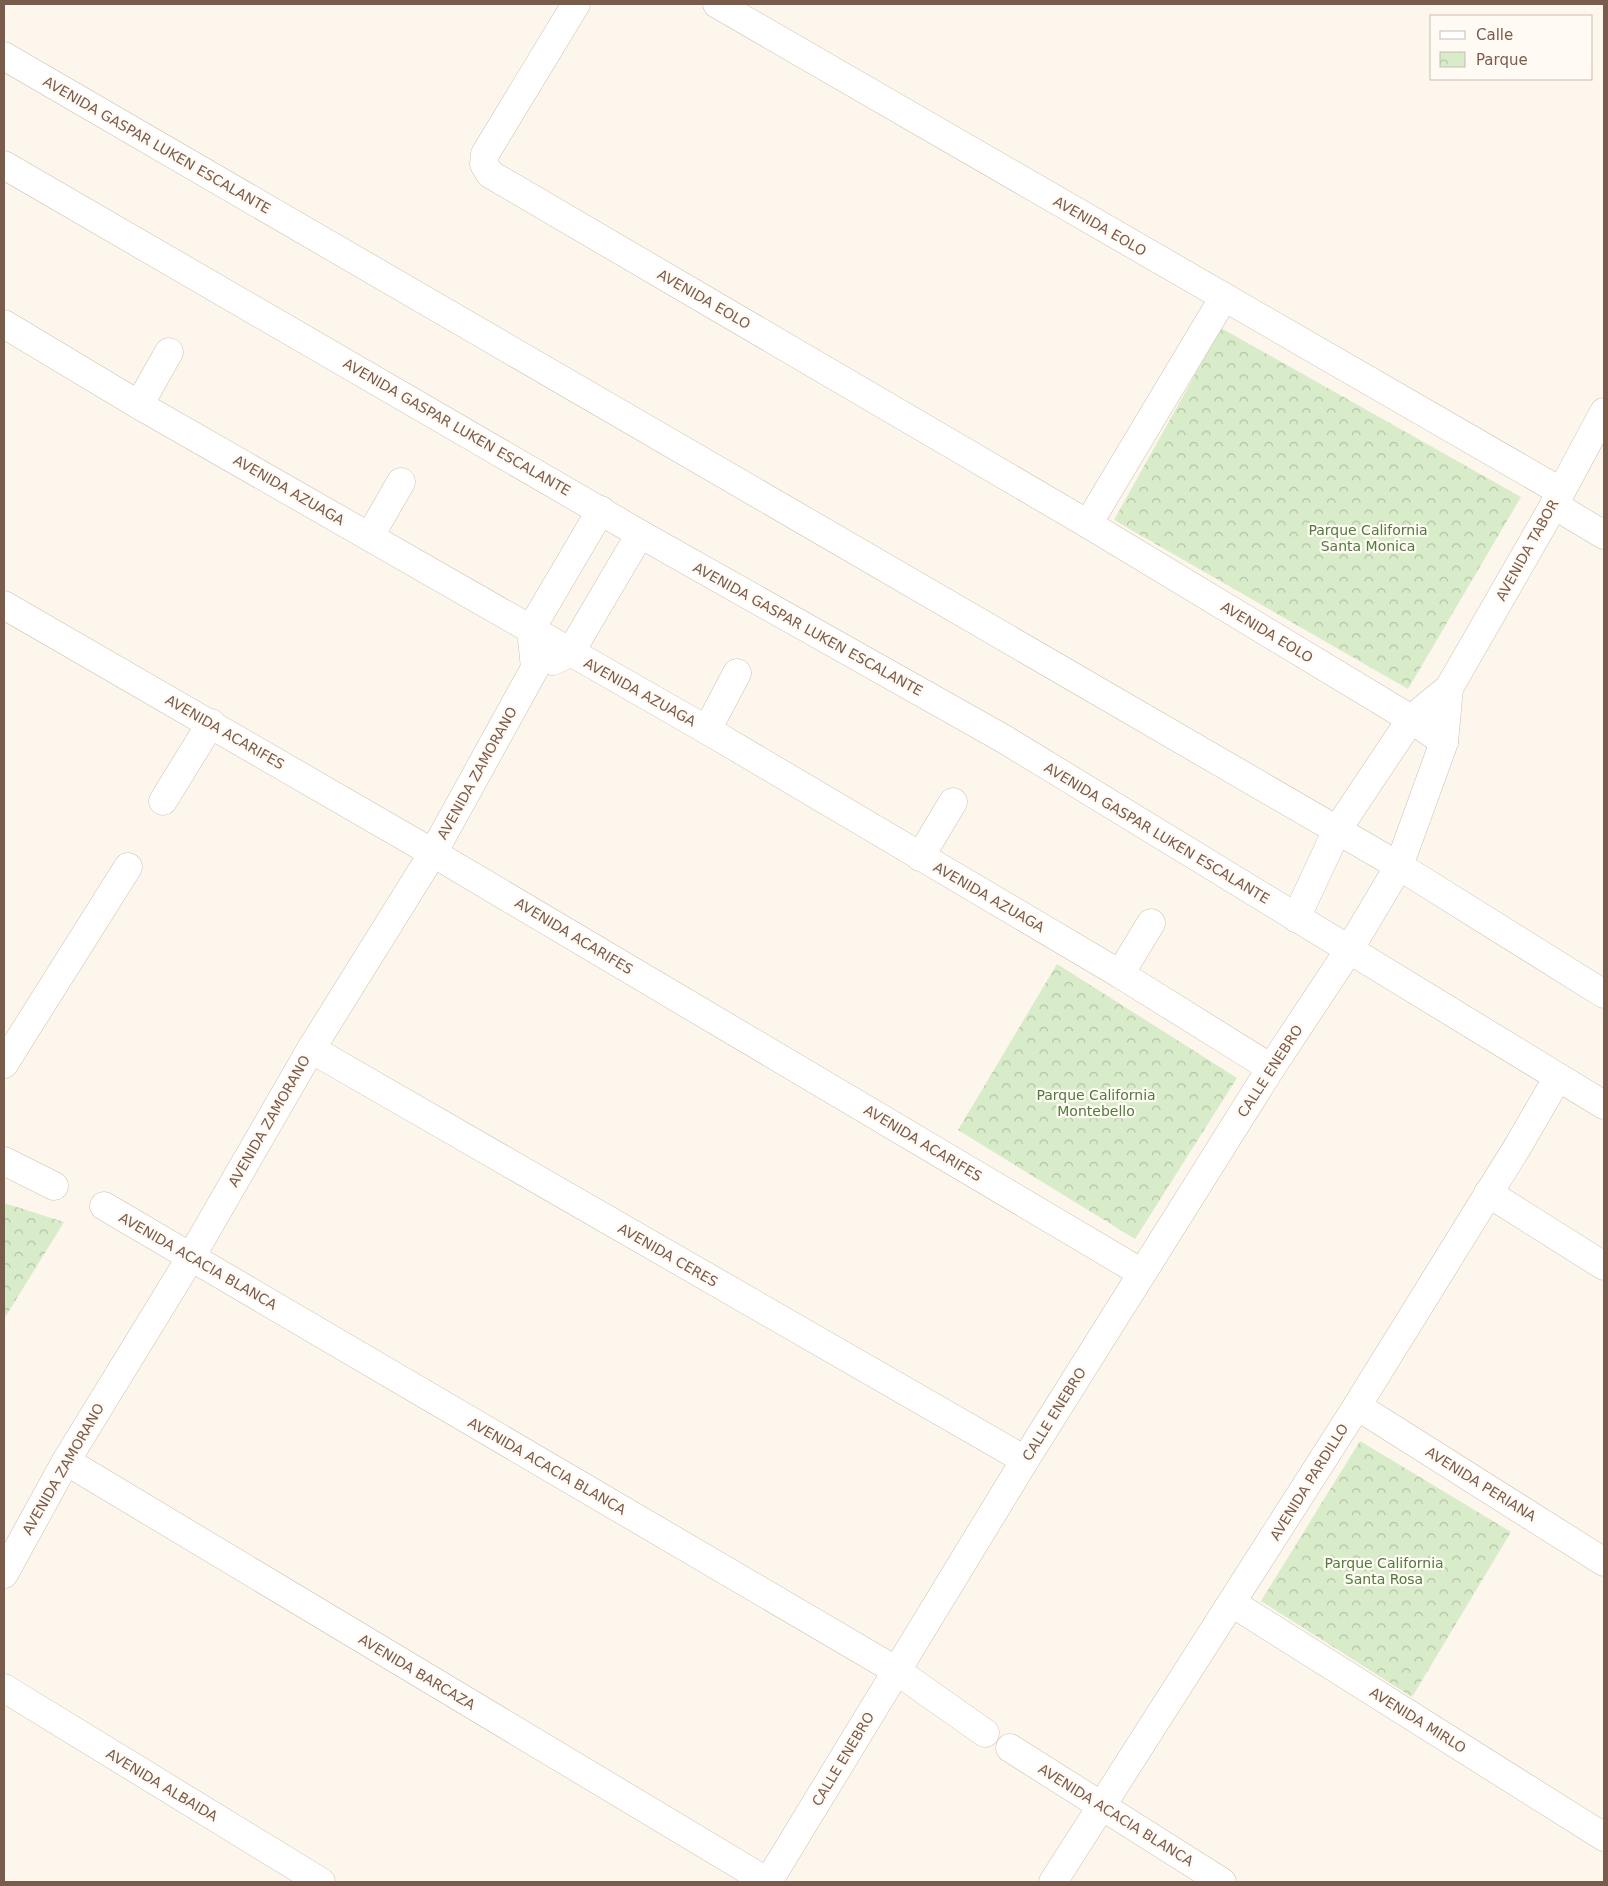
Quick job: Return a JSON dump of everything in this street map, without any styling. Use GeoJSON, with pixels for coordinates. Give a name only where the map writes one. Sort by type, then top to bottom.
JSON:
{"type":"FeatureCollection","features":[{"type":"Feature","properties":{"kind":"street","name":"AVENIDA EOLO"},"geometry":{"type":"LineString","coordinates":[[576,4],[485,154],[484,164],[490,174],[1088,524],[1411,719],[1444,742]]}},
{"type":"Feature","properties":{"kind":"street","name":"AVENIDA EOLO"},"geometry":{"type":"LineString","coordinates":[[717,4],[1224,297],[1557,498],[1604,535]]}},
{"type":"Feature","properties":{"kind":"street","name":"AVENIDA GASPAR LUKEN ESCALANTE"},"geometry":{"type":"LineString","coordinates":[[4,56],[1399,866],[1604,994]]}},
{"type":"Feature","properties":{"kind":"street","name":"AVENIDA GASPAR LUKEN ESCALANTE"},"geometry":{"type":"LineString","coordinates":[[4,165],[640,534],[1004,740],[1604,1105]]}},
{"type":"Feature","properties":{"kind":"street"},"geometry":{"type":"LineString","coordinates":[[1088,524],[1224,297]]}},
{"type":"Feature","properties":{"kind":"street","name":"AVENIDA AZUAGA"},"geometry":{"type":"LineString","coordinates":[[4,324],[139,405],[707,730],[1120,974],[1271,1068]]}},
{"type":"Feature","properties":{"kind":"street"},"geometry":{"type":"LineString","coordinates":[[139,405],[169,352]]}},
{"type":"Feature","properties":{"kind":"street","name":"AVENIDA TABOR"},"geometry":{"type":"LineString","coordinates":[[1296,918],[1337,830],[1411,719],[1449,688],[1604,412]]}},
{"type":"Feature","properties":{"kind":"street"},"geometry":{"type":"LineString","coordinates":[[370,536],[401,482]]}},
{"type":"Feature","properties":{"kind":"street"},"geometry":{"type":"LineString","coordinates":[[601,510],[531,629],[536,668],[570,653],[640,534]]}},
{"type":"Feature","properties":{"kind":"street","name":"AVENIDA ACARIFES"},"geometry":{"type":"LineString","coordinates":[[4,607],[211,723],[1142,1273]]}},
{"type":"Feature","properties":{"kind":"street","name":"AVENIDA ZAMORANO"},"geometry":{"type":"LineString","coordinates":[[4,1574],[66,1462],[191,1257],[311,1049],[433,853],[536,668]]}},
{"type":"Feature","properties":{"kind":"street"},"geometry":{"type":"LineString","coordinates":[[707,730],[738,673]]}},
{"type":"Feature","properties":{"kind":"street","name":"AVENIDA TABOR"},"geometry":{"type":"LineString","coordinates":[[1349,950],[1399,866],[1444,742],[1449,688]]}},
{"type":"Feature","properties":{"kind":"street"},"geometry":{"type":"LineString","coordinates":[[163,801],[211,723]]}},
{"type":"Feature","properties":{"kind":"street"},"geometry":{"type":"LineString","coordinates":[[920,857],[954,802]]}},
{"type":"Feature","properties":{"kind":"street"},"geometry":{"type":"LineString","coordinates":[[4,1064],[128,867]]}},
{"type":"Feature","properties":{"kind":"street"},"geometry":{"type":"LineString","coordinates":[[1120,974],[1151,923]]}},
{"type":"Feature","properties":{"kind":"street","name":"CALLE ENEBRO"},"geometry":{"type":"LineString","coordinates":[[768,1882],[1025,1460],[1271,1068],[1349,950]]}},
{"type":"Feature","properties":{"kind":"street","name":"AVENIDA CERES"},"geometry":{"type":"LineString","coordinates":[[311,1049],[1025,1460]]}},
{"type":"Feature","properties":{"kind":"street","name":"AVENIDA PARDILLO"},"geometry":{"type":"LineString","coordinates":[[1053,1882],[1357,1406],[1558,1077]]}},
{"type":"Feature","properties":{"kind":"street"},"geometry":{"type":"LineString","coordinates":[[4,1161],[54,1186]]}},
{"type":"Feature","properties":{"kind":"street"},"geometry":{"type":"LineString","coordinates":[[1488,1193],[1604,1266]]}},
{"type":"Feature","properties":{"kind":"street","name":"AVENIDA ACACIA BLANCA"},"geometry":{"type":"LineString","coordinates":[[104,1206],[897,1671],[986,1733]]}},
{"type":"Feature","properties":{"kind":"street","name":"AVENIDA PERIANA"},"geometry":{"type":"LineString","coordinates":[[1357,1406],[1604,1562]]}},
{"type":"Feature","properties":{"kind":"street","name":"AVENIDA BARCAZA"},"geometry":{"type":"LineString","coordinates":[[66,1462],[768,1882]]}},
{"type":"Feature","properties":{"kind":"street","name":"AVENIDA MIRLO"},"geometry":{"type":"LineString","coordinates":[[1232,1603],[1604,1837]]}},
{"type":"Feature","properties":{"kind":"street","name":"AVENIDA ALBAIDA"},"geometry":{"type":"LineString","coordinates":[[4,1688],[321,1882]]}},
{"type":"Feature","properties":{"kind":"street","name":"AVENIDA ACACIA BLANCA"},"geometry":{"type":"LineString","coordinates":[[1010,1748],[1222,1882]]}},
{"type":"Feature","properties":{"kind":"green space","name":"Parque California Santa Monica"},"geometry":{"type":"Polygon","coordinates":[[[1221,328],[1521,497],[1408,689],[1114,520],[1221,328]]]}},
{"type":"Feature","properties":{"kind":"green space","name":"Parque California Montebello"},"geometry":{"type":"Polygon","coordinates":[[[1057,964],[1237,1078],[1135,1239],[958,1130],[1057,964]]]}},
{"type":"Feature","properties":{"kind":"green space"},"geometry":{"type":"Polygon","coordinates":[[[4,1203],[64,1222],[4,1319],[4,1203]]]}},
{"type":"Feature","properties":{"kind":"green space","name":"Parque California Santa Rosa"},"geometry":{"type":"Polygon","coordinates":[[[1360,1441],[1511,1532],[1412,1697],[1261,1601],[1360,1441]]]}}]}
